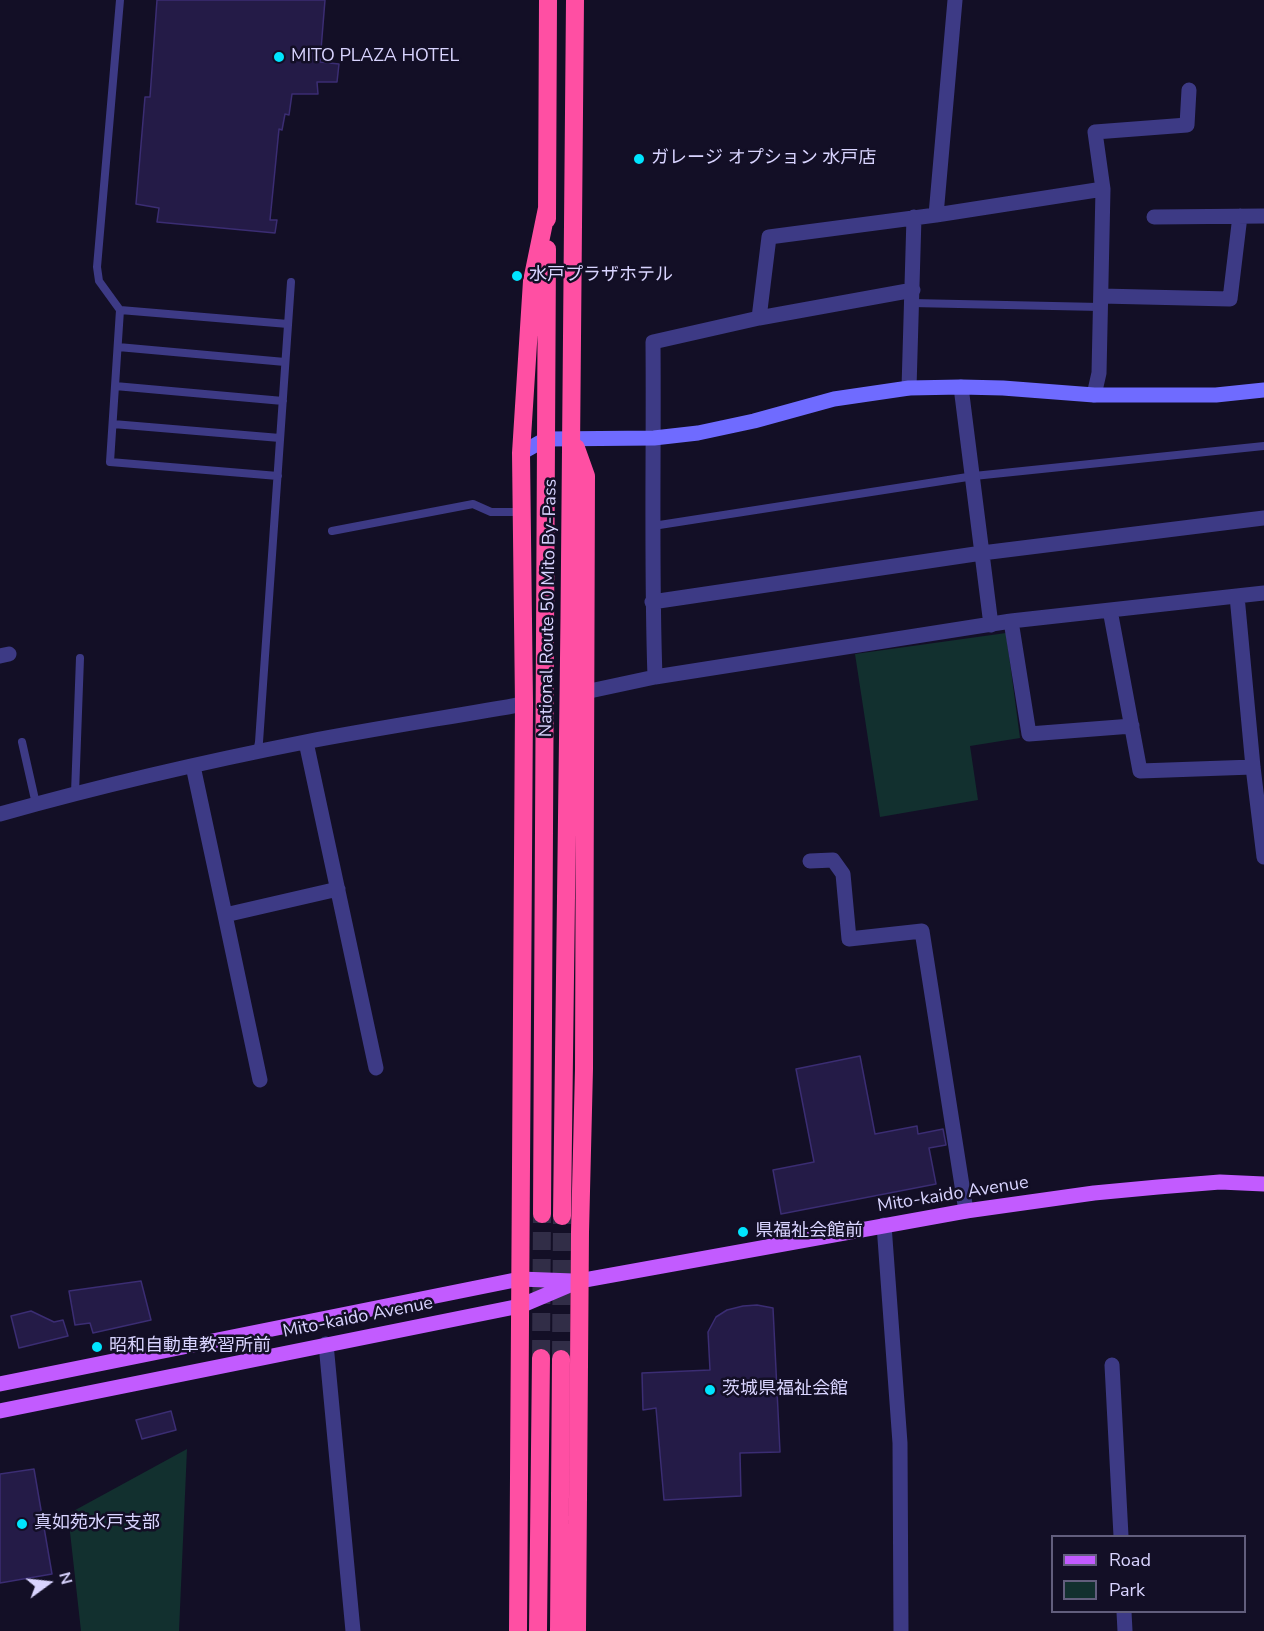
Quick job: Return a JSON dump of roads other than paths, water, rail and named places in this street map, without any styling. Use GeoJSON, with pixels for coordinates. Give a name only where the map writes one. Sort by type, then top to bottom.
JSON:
{"type":"FeatureCollection","features":[{"type":"Feature","properties":{"kind":"highway","name":"National Route 50 Mito By-Pass"},"geometry":{"type":"LineString","coordinates":[[542,1214],[548,0]]}},
{"type":"Feature","properties":{"kind":"highway","name":"National Route 50 Mito By-Pass"},"geometry":{"type":"LineString","coordinates":[[562,1216],[575,0]]}},
{"type":"Feature","properties":{"kind":"highway"},"geometry":{"type":"LineString","coordinates":[[518,1631],[524,704],[521,453],[532,281],[547,208]]}},
{"type":"Feature","properties":{"kind":"highway"},"geometry":{"type":"LineString","coordinates":[[572,438],[586,476],[584,1069],[579,1281],[578,1631]]}},
{"type":"Feature","properties":{"kind":"highway"},"geometry":{"type":"LineString","coordinates":[[538,1631],[541,1358]]}},
{"type":"Feature","properties":{"kind":"highway"},"geometry":{"type":"LineString","coordinates":[[559,1631],[561,1359]]}},
{"type":"Feature","properties":{"kind":"main road","name":"Mito-kaido Avenue"},"geometry":{"type":"LineString","coordinates":[[0,1384],[520,1279],[579,1281],[884,1225],[1094,1193],[1220,1182],[1264,1184]]}},
{"type":"Feature","properties":{"kind":"main road","name":"Mito-kaido Avenue"},"geometry":{"type":"LineString","coordinates":[[0,1411],[520,1306],[579,1281]]}},
{"type":"Feature","properties":{"kind":"street"},"geometry":{"type":"LineString","coordinates":[[936,215],[955,0]]}},
{"type":"Feature","properties":{"kind":"street"},"geometry":{"type":"LineString","coordinates":[[1094,395],[1099,373],[1103,189],[1095,132],[1187,125],[1189,90]]}},
{"type":"Feature","properties":{"kind":"street"},"geometry":{"type":"LineString","coordinates":[[759,318],[769,237],[936,215],[1103,189]]}},
{"type":"Feature","properties":{"kind":"street"},"geometry":{"type":"LineString","coordinates":[[1100,302],[1230,299],[1240,216]]}},
{"type":"Feature","properties":{"kind":"street"},"geometry":{"type":"LineString","coordinates":[[1154,217],[1264,216]]}},
{"type":"Feature","properties":{"kind":"street"},"geometry":{"type":"LineString","coordinates":[[909,388],[914,218]]}},
{"type":"Feature","properties":{"kind":"street"},"geometry":{"type":"LineString","coordinates":[[656,677],[652,603],[653,342],[759,318],[912,296]]}},
{"type":"Feature","properties":{"kind":"street"},"geometry":{"type":"LineString","coordinates":[[961,387],[991,624]]}},
{"type":"Feature","properties":{"kind":"street"},"geometry":{"type":"LineString","coordinates":[[521,453],[546,439],[654,438],[717,430],[834,399],[909,388],[1003,388],[1094,395],[1264,394]]}},
{"type":"Feature","properties":{"kind":"street"},"geometry":{"type":"LineString","coordinates":[[652,603],[982,553],[1264,518]]}},
{"type":"Feature","properties":{"kind":"street"},"geometry":{"type":"LineString","coordinates":[[585,692],[656,677],[1011,621],[1264,593]]}},
{"type":"Feature","properties":{"kind":"street"},"geometry":{"type":"LineString","coordinates":[[1237,596],[1253,767],[1264,854]]}},
{"type":"Feature","properties":{"kind":"street"},"geometry":{"type":"LineString","coordinates":[[1110,610],[1140,771],[1253,767]]}},
{"type":"Feature","properties":{"kind":"street"},"geometry":{"type":"LineString","coordinates":[[1011,621],[1029,734],[1132,726]]}},
{"type":"Feature","properties":{"kind":"street"},"geometry":{"type":"LineString","coordinates":[[0,814],[75,794],[257,752],[524,704]]}},
{"type":"Feature","properties":{"kind":"street"},"geometry":{"type":"LineString","coordinates":[[306,742],[376,1068]]}},
{"type":"Feature","properties":{"kind":"street"},"geometry":{"type":"LineString","coordinates":[[193,766],[260,1080]]}},
{"type":"Feature","properties":{"kind":"street"},"geometry":{"type":"LineString","coordinates":[[810,861],[833,860],[843,874],[849,939],[922,931],[966,1211]]}},
{"type":"Feature","properties":{"kind":"street"},"geometry":{"type":"LineString","coordinates":[[225,915],[338,889]]}},
{"type":"Feature","properties":{"kind":"street"},"geometry":{"type":"LineString","coordinates":[[884,1225],[900,1443],[901,1631]]}},
{"type":"Feature","properties":{"kind":"street"},"geometry":{"type":"LineString","coordinates":[[326,1344],[353,1631]]}},
{"type":"Feature","properties":{"kind":"street"},"geometry":{"type":"LineString","coordinates":[[1112,1365],[1121,1535]]}},
{"type":"Feature","properties":{"kind":"street"},"geometry":{"type":"LineString","coordinates":[[1124,1613],[1125,1631]]}},
{"type":"Feature","properties":{"kind":"lane"},"geometry":{"type":"LineString","coordinates":[[120,0],[97,267],[99,281],[120,310],[110,462],[278,476]]}},
{"type":"Feature","properties":{"kind":"lane"},"geometry":{"type":"LineString","coordinates":[[257,752],[291,282]]}},
{"type":"Feature","properties":{"kind":"lane"},"geometry":{"type":"LineString","coordinates":[[912,296],[1100,302]]}},
{"type":"Feature","properties":{"kind":"lane"},"geometry":{"type":"LineString","coordinates":[[120,310],[288,324]]}},
{"type":"Feature","properties":{"kind":"lane"},"geometry":{"type":"LineString","coordinates":[[117,347],[285,363]]}},
{"type":"Feature","properties":{"kind":"lane"},"geometry":{"type":"LineString","coordinates":[[115,386],[283,401]]}},
{"type":"Feature","properties":{"kind":"lane"},"geometry":{"type":"LineString","coordinates":[[113,424],[280,438]]}},
{"type":"Feature","properties":{"kind":"lane"},"geometry":{"type":"LineString","coordinates":[[653,526],[974,476],[1264,446]]}},
{"type":"Feature","properties":{"kind":"lane"},"geometry":{"type":"LineString","coordinates":[[332,531],[473,504],[491,512],[522,512]]}},
{"type":"Feature","properties":{"kind":"lane"},"geometry":{"type":"LineString","coordinates":[[75,794],[80,658]]}},
{"type":"Feature","properties":{"kind":"lane"},"geometry":{"type":"LineString","coordinates":[[22,742],[36,804]]}},
{"type":"Feature","properties":{"kind":"tunnel"},"geometry":{"type":"LineString","coordinates":[[541,1358],[542,1214]]}},
{"type":"Feature","properties":{"kind":"tunnel"},"geometry":{"type":"LineString","coordinates":[[561,1359],[562,1216]]}},
{"type":"Feature","properties":{"kind":"place","name":"MITO PLAZA HOTEL"},"geometry":{"type":"Point","coordinates":[279,57]}},
{"type":"Feature","properties":{"kind":"place","name":"ガレージ オプション 水戸店"},"geometry":{"type":"Point","coordinates":[639,159]}},
{"type":"Feature","properties":{"kind":"place","name":"水戸プラザホテル"},"geometry":{"type":"Point","coordinates":[517,276]}},
{"type":"Feature","properties":{"kind":"place","name":"県福祉会館前"},"geometry":{"type":"Point","coordinates":[743,1232]}},
{"type":"Feature","properties":{"kind":"place","name":"昭和自動車教習所前"},"geometry":{"type":"Point","coordinates":[97,1347]}},
{"type":"Feature","properties":{"kind":"place","name":"茨城県福祉会館"},"geometry":{"type":"Point","coordinates":[710,1390]}},
{"type":"Feature","properties":{"kind":"place","name":"真如苑水戸支部"},"geometry":{"type":"Point","coordinates":[22,1524]}}]}
